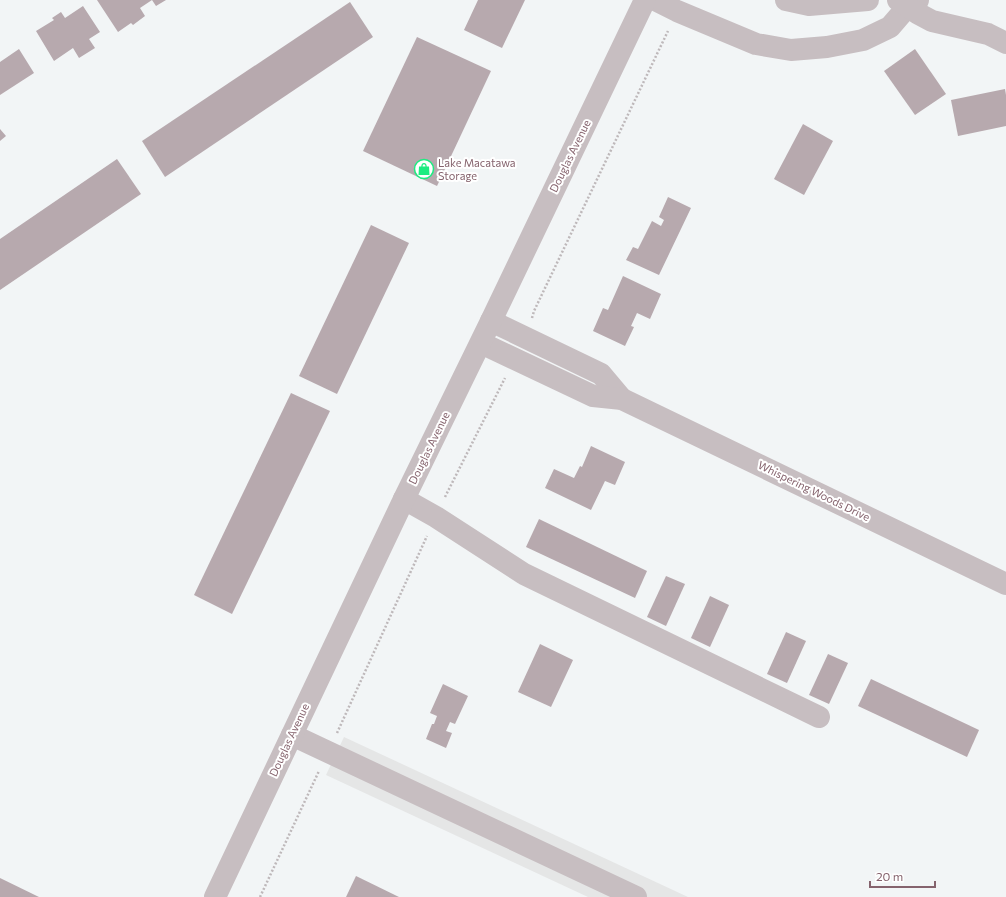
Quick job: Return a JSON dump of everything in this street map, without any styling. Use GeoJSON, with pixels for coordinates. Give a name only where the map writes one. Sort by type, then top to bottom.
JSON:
{"type":"FeatureCollection","features":[{"type":"Feature","properties":{"kind":"street","name":"Douglas Avenue"},"geometry":{"type":"LineString","coordinates":[[215,897],[404,499],[481,343],[645,0]]}},
{"type":"Feature","properties":{"kind":"street"},"geometry":{"type":"LineString","coordinates":[[655,0],[677,11],[756,44],[791,50],[827,47],[863,40],[890,27],[908,2],[917,13],[932,21],[988,34],[1006,43]]}},
{"type":"Feature","properties":{"kind":"street"},"geometry":{"type":"LineString","coordinates":[[786,0],[809,5],[868,0]]}},
{"type":"Feature","properties":{"kind":"street","name":"Whispering Woods Drive"},"geometry":{"type":"LineString","coordinates":[[491,321],[601,374],[622,399]]}},
{"type":"Feature","properties":{"kind":"street","name":"Whispering Woods Drive"},"geometry":{"type":"LineString","coordinates":[[481,343],[593,396],[622,399],[1006,584]]}},
{"type":"Feature","properties":{"kind":"street"},"geometry":{"type":"LineString","coordinates":[[404,499],[436,517],[524,574],[819,717]]}},
{"type":"Feature","properties":{"kind":"street"},"geometry":{"type":"LineString","coordinates":[[292,735],[636,897]]}},
{"type":"Feature","properties":{"kind":"path"},"geometry":{"type":"LineString","coordinates":[[526,338],[530,332],[534,311],[677,11]]}},
{"type":"Feature","properties":{"kind":"path"},"geometry":{"type":"LineString","coordinates":[[260,897],[452,482],[515,359]]}},
{"type":"Feature","properties":{"kind":"shaded area"},"geometry":{"type":"Polygon","coordinates":[[[344,737],[688,897],[588,897],[326,775],[344,737]]]}},
{"type":"Feature","properties":{"kind":"building"},"geometry":{"type":"Polygon","coordinates":[[[97,0],[152,0],[140,8],[145,16],[133,25],[131,23],[118,32],[97,0]]]}},
{"type":"Feature","properties":{"kind":"building"},"geometry":{"type":"Polygon","coordinates":[[[152,0],[166,0],[156,6],[152,0]]]}},
{"type":"Feature","properties":{"kind":"building"},"geometry":{"type":"Polygon","coordinates":[[[478,0],[525,0],[502,48],[464,30],[478,0]]]}},
{"type":"Feature","properties":{"kind":"building"},"geometry":{"type":"Polygon","coordinates":[[[350,2],[373,37],[165,177],[142,141],[350,2]]]}},
{"type":"Feature","properties":{"kind":"building"},"geometry":{"type":"Polygon","coordinates":[[[83,6],[100,32],[89,39],[95,48],[79,58],[73,48],[54,61],[36,31],[54,20],[52,18],[61,12],[65,18],[83,6]]]}},
{"type":"Feature","properties":{"kind":"building"},"geometry":{"type":"Polygon","coordinates":[[[417,37],[491,71],[437,186],[363,151],[417,37]]]}},
{"type":"Feature","properties":{"kind":"building"},"geometry":{"type":"Polygon","coordinates":[[[19,49],[34,73],[0,95],[0,62],[19,49]]]}},
{"type":"Feature","properties":{"kind":"building"},"geometry":{"type":"Polygon","coordinates":[[[915,49],[946,94],[915,115],[884,71],[915,49]]]}},
{"type":"Feature","properties":{"kind":"building"},"geometry":{"type":"Polygon","coordinates":[[[1005,89],[1006,126],[958,136],[951,100],[1005,89]]]}},
{"type":"Feature","properties":{"kind":"building"},"geometry":{"type":"Polygon","coordinates":[[[803,124],[833,141],[804,195],[774,179],[803,124]]]}},
{"type":"Feature","properties":{"kind":"building"},"geometry":{"type":"Polygon","coordinates":[[[0,129],[6,136],[0,141],[0,129]]]}},
{"type":"Feature","properties":{"kind":"building"},"geometry":{"type":"Polygon","coordinates":[[[117,159],[141,194],[0,290],[0,239],[117,159]]]}},
{"type":"Feature","properties":{"kind":"building"},"geometry":{"type":"Polygon","coordinates":[[[668,197],[691,208],[659,275],[626,260],[633,247],[638,249],[652,221],[661,226],[664,220],[659,217],[668,197]]]}},
{"type":"Feature","properties":{"kind":"building"},"geometry":{"type":"Polygon","coordinates":[[[371,225],[409,243],[337,394],[299,376],[371,225]]]}},
{"type":"Feature","properties":{"kind":"building"},"geometry":{"type":"Polygon","coordinates":[[[623,276],[661,294],[650,319],[637,313],[631,326],[634,327],[625,346],[593,331],[603,308],[608,310],[623,276]]]}},
{"type":"Feature","properties":{"kind":"building"},"geometry":{"type":"Polygon","coordinates":[[[291,393],[330,411],[232,614],[194,595],[291,393]]]}},
{"type":"Feature","properties":{"kind":"building"},"geometry":{"type":"Polygon","coordinates":[[[591,446],[625,462],[615,485],[605,481],[591,510],[545,488],[554,469],[574,478],[580,466],[582,467],[591,446]]]}},
{"type":"Feature","properties":{"kind":"building"},"geometry":{"type":"Polygon","coordinates":[[[539,519],[647,571],[635,598],[526,547],[539,519]]]}},
{"type":"Feature","properties":{"kind":"building"},"geometry":{"type":"Polygon","coordinates":[[[666,576],[685,584],[666,626],[647,617],[666,576]]]}},
{"type":"Feature","properties":{"kind":"building"},"geometry":{"type":"Polygon","coordinates":[[[710,596],[729,605],[710,647],[691,638],[710,596]]]}},
{"type":"Feature","properties":{"kind":"building"},"geometry":{"type":"Polygon","coordinates":[[[786,632],[806,641],[787,683],[767,674],[786,632]]]}},
{"type":"Feature","properties":{"kind":"building"},"geometry":{"type":"Polygon","coordinates":[[[540,644],[573,660],[551,707],[518,692],[540,644]]]}},
{"type":"Feature","properties":{"kind":"building"},"geometry":{"type":"Polygon","coordinates":[[[828,654],[848,663],[829,704],[809,695],[828,654]]]}},
{"type":"Feature","properties":{"kind":"building"},"geometry":{"type":"Polygon","coordinates":[[[871,679],[979,730],[967,757],[858,706],[871,679]]]}},
{"type":"Feature","properties":{"kind":"building"},"geometry":{"type":"Polygon","coordinates":[[[443,684],[468,696],[455,724],[450,722],[446,731],[452,733],[446,748],[426,739],[437,716],[430,713],[443,684]]]}},
{"type":"Feature","properties":{"kind":"building"},"geometry":{"type":"Polygon","coordinates":[[[356,876],[399,897],[346,897],[356,876]]]}},
{"type":"Feature","properties":{"kind":"building"},"geometry":{"type":"Polygon","coordinates":[[[0,878],[39,897],[0,897],[0,878]]]}},
{"type":"Feature","properties":{"kind":"place","name":"Lake Macatawa Storage"},"geometry":{"type":"Point","coordinates":[424,169]}}]}
